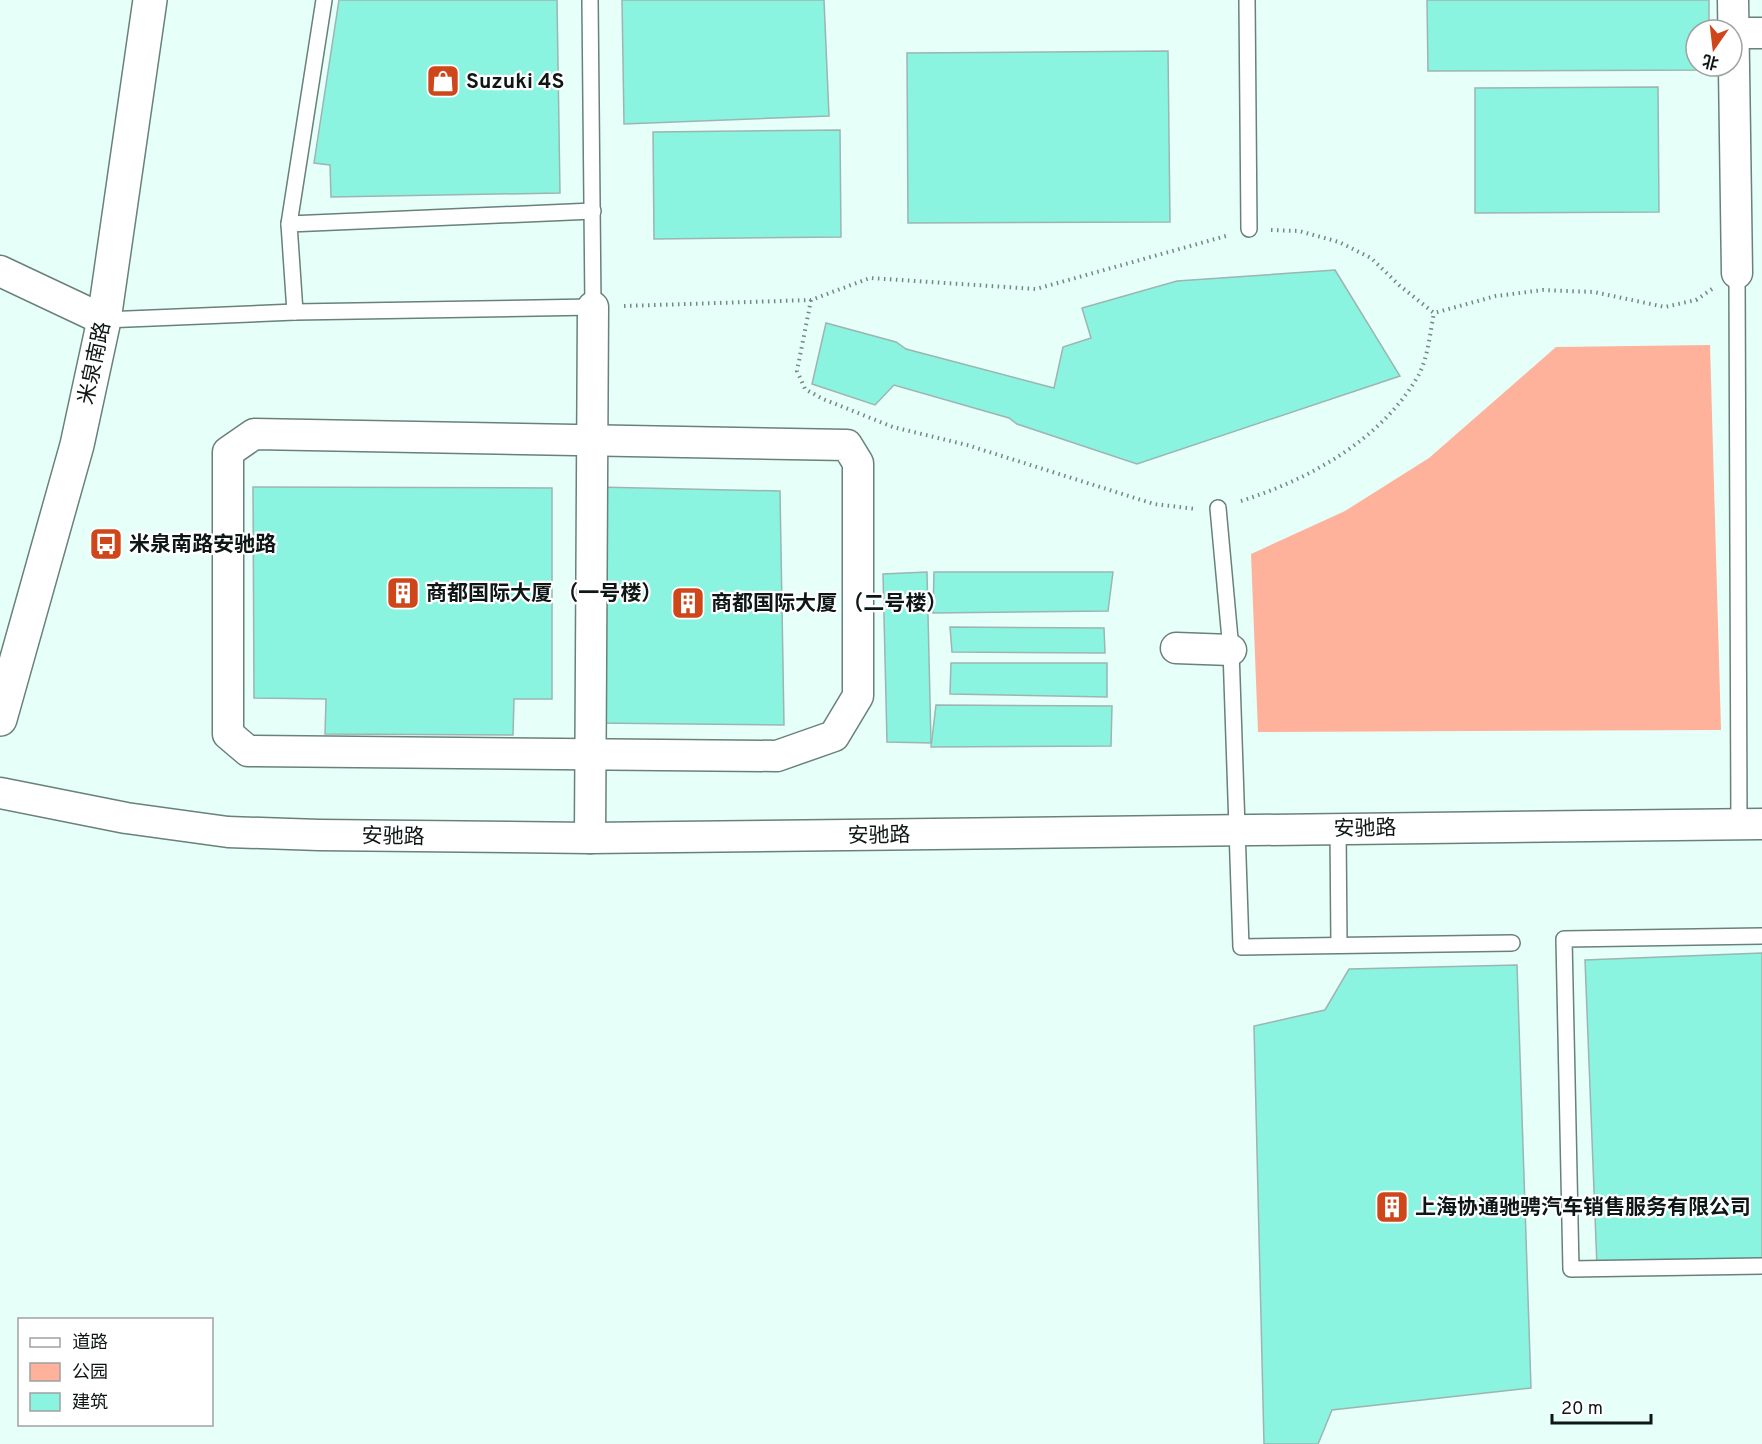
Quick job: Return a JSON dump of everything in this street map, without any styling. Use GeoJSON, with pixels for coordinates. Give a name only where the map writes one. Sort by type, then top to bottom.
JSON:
{"type":"FeatureCollection","features":[{"type":"Feature","properties":{"kind":"main road","name":"米泉南路"},"geometry":{"type":"LineString","coordinates":[[0,719],[77,445],[104,320],[150,0]]}},
{"type":"Feature","properties":{"kind":"street"},"geometry":{"type":"LineString","coordinates":[[1733,0],[1748,33],[1737,273]]}},
{"type":"Feature","properties":{"kind":"street"},"geometry":{"type":"LineString","coordinates":[[0,271],[104,320]]}},
{"type":"Feature","properties":{"kind":"street"},"geometry":{"type":"LineString","coordinates":[[590,838],[593,307]]}},
{"type":"Feature","properties":{"kind":"street"},"geometry":{"type":"LineString","coordinates":[[255,434],[847,444],[858,463],[858,696],[834,736],[777,756],[589,753],[248,752],[228,734],[228,452],[255,434]]}},
{"type":"Feature","properties":{"kind":"street"},"geometry":{"type":"LineString","coordinates":[[1176,648],[1231,650]]}},
{"type":"Feature","properties":{"kind":"street","name":"安驰路"},"geometry":{"type":"LineString","coordinates":[[0,793],[126,818],[228,832],[590,838],[1751,825]]}},
{"type":"Feature","properties":{"kind":"lane"},"geometry":{"type":"LineString","coordinates":[[295,312],[290,224],[324,0]]}},
{"type":"Feature","properties":{"kind":"lane"},"geometry":{"type":"LineString","coordinates":[[104,320],[295,312],[593,307],[590,0]]}},
{"type":"Feature","properties":{"kind":"lane"},"geometry":{"type":"LineString","coordinates":[[1247,0],[1249,229]]}},
{"type":"Feature","properties":{"kind":"lane"},"geometry":{"type":"LineString","coordinates":[[290,224],[593,211]]}},
{"type":"Feature","properties":{"kind":"lane"},"geometry":{"type":"LineString","coordinates":[[1737,273],[1751,825]]}},
{"type":"Feature","properties":{"kind":"lane"},"geometry":{"type":"LineString","coordinates":[[1218,508],[1231,650],[1241,947],[1512,943]]}},
{"type":"Feature","properties":{"kind":"lane"},"geometry":{"type":"LineString","coordinates":[[1338,828],[1339,945]]}},
{"type":"Feature","properties":{"kind":"lane"},"geometry":{"type":"LineString","coordinates":[[1762,936],[1564,939],[1571,1269],[1762,1266]]}},
{"type":"Feature","properties":{"kind":"path"},"geometry":{"type":"LineString","coordinates":[[593,307],[811,300],[870,278],[1036,289],[1249,229],[1299,231],[1339,242],[1371,258],[1399,285],[1434,313]]}},
{"type":"Feature","properties":{"kind":"path"},"geometry":{"type":"LineString","coordinates":[[1434,313],[1496,296],[1543,290],[1594,292],[1665,307],[1696,300],[1737,273]]}},
{"type":"Feature","properties":{"kind":"path"},"geometry":{"type":"LineString","coordinates":[[811,300],[797,371],[805,389],[823,399],[893,427],[967,445],[1154,504],[1192,509],[1218,508],[1298,481],[1378,429],[1420,374],[1434,313]]}},
{"type":"Feature","properties":{"kind":"green space"},"geometry":{"type":"Polygon","coordinates":[[[1710,345],[1721,730],[1258,732],[1251,554],[1345,511],[1429,458],[1556,347],[1710,345]]]}},
{"type":"Feature","properties":{"kind":"building","name":"Suzuki 4S"},"geometry":{"type":"Polygon","coordinates":[[[339,0],[557,0],[560,193],[331,197],[330,165],[314,163],[339,0]]]}},
{"type":"Feature","properties":{"kind":"building"},"geometry":{"type":"Polygon","coordinates":[[[622,0],[824,0],[829,116],[624,124],[622,0]]]}},
{"type":"Feature","properties":{"kind":"building"},"geometry":{"type":"Polygon","coordinates":[[[1427,0],[1709,0],[1709,18],[1684,18],[1684,70],[1428,71],[1427,0]]]}},
{"type":"Feature","properties":{"kind":"building"},"geometry":{"type":"Polygon","coordinates":[[[1168,51],[1170,222],[908,223],[907,53],[1168,51]]]}},
{"type":"Feature","properties":{"kind":"building"},"geometry":{"type":"Polygon","coordinates":[[[1658,87],[1659,212],[1475,213],[1475,88],[1658,87]]]}},
{"type":"Feature","properties":{"kind":"building"},"geometry":{"type":"Polygon","coordinates":[[[840,130],[841,237],[654,239],[653,132],[840,130]]]}},
{"type":"Feature","properties":{"kind":"building"},"geometry":{"type":"Polygon","coordinates":[[[1335,270],[1400,376],[1137,464],[1017,424],[1009,418],[894,385],[875,405],[812,384],[826,323],[896,342],[906,349],[1054,388],[1063,347],[1091,338],[1082,308],[1177,281],[1335,270]]]}},
{"type":"Feature","properties":{"kind":"building","name":"商都国际大厦 （一号楼）"},"geometry":{"type":"Polygon","coordinates":[[[253,487],[552,488],[552,699],[514,699],[513,735],[325,734],[326,699],[254,698],[253,487]]]}},
{"type":"Feature","properties":{"kind":"building","name":"商都国际大厦 （二号楼）"},"geometry":{"type":"Polygon","coordinates":[[[597,487],[780,491],[784,725],[594,723],[597,487]]]}},
{"type":"Feature","properties":{"kind":"building"},"geometry":{"type":"Polygon","coordinates":[[[927,572],[931,743],[887,742],[883,574],[927,572]]]}},
{"type":"Feature","properties":{"kind":"building"},"geometry":{"type":"Polygon","coordinates":[[[934,572],[1113,572],[1108,611],[933,613],[934,572]]]}},
{"type":"Feature","properties":{"kind":"building"},"geometry":{"type":"Polygon","coordinates":[[[950,627],[1104,628],[1105,653],[952,652],[950,627]]]}},
{"type":"Feature","properties":{"kind":"building"},"geometry":{"type":"Polygon","coordinates":[[[951,663],[1107,663],[1107,697],[950,694],[951,663]]]}},
{"type":"Feature","properties":{"kind":"building"},"geometry":{"type":"Polygon","coordinates":[[[936,705],[1112,706],[1111,746],[931,747],[936,705]]]}},
{"type":"Feature","properties":{"kind":"building","name":"上海协通驰骋汽车销售服务有限公司"},"geometry":{"type":"Polygon","coordinates":[[[1762,953],[1762,1259],[1597,1267],[1585,960],[1762,953]]]}},
{"type":"Feature","properties":{"kind":"building","name":"上海协通驰骋汽车销售服务有限公司"},"geometry":{"type":"Polygon","coordinates":[[[1517,965],[1531,1388],[1332,1410],[1318,1444],[1264,1444],[1254,1026],[1325,1010],[1349,969],[1517,965]]]}},
{"type":"Feature","properties":{"kind":"place","name":"Suzuki 4S"},"geometry":{"type":"Point","coordinates":[443,81]}},
{"type":"Feature","properties":{"kind":"place","name":"米泉南路安驰路"},"geometry":{"type":"Point","coordinates":[106,544]}},
{"type":"Feature","properties":{"kind":"place","name":"商都国际大厦 （一号楼）"},"geometry":{"type":"Point","coordinates":[403,593]}},
{"type":"Feature","properties":{"kind":"place","name":"商都国际大厦 （二号楼）"},"geometry":{"type":"Point","coordinates":[688,603]}},
{"type":"Feature","properties":{"kind":"place","name":"上海协通驰骋汽车销售服务有限公司"},"geometry":{"type":"Point","coordinates":[1392,1207]}}]}
